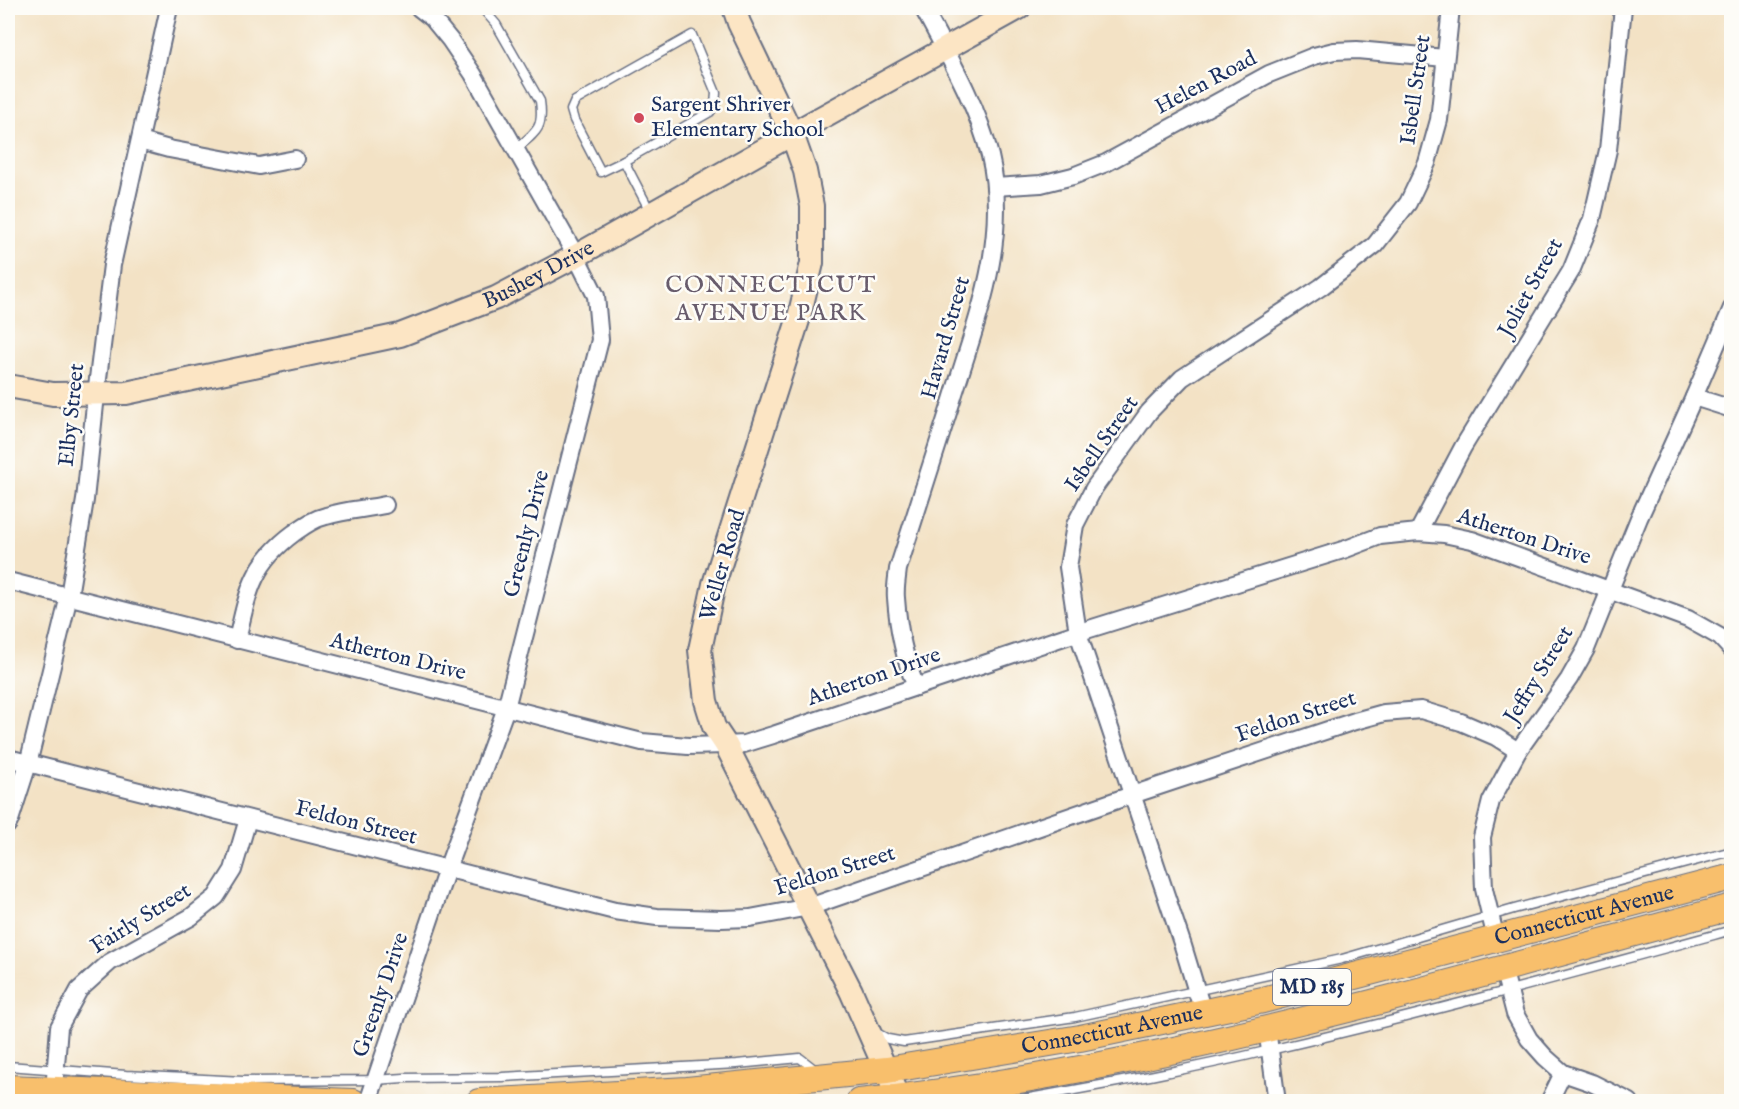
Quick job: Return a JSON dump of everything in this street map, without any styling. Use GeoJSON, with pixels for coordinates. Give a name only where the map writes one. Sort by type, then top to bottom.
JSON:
{"type":"FeatureCollection","features":[{"type":"Feature","properties":{"kind":"main road","name":"Connecticut Avenue"},"geometry":{"type":"LineString","coordinates":[[478,1101],[687,1090],[887,1070],[1080,1038],[1200,1000],[1263,1000],[1493,928],[1731,877]]}},
{"type":"Feature","properties":{"kind":"main road","name":"Connecticut Avenue"},"geometry":{"type":"LineString","coordinates":[[859,1101],[961,1093],[1065,1071],[1269,1040],[1506,979],[1731,907]]}},
{"type":"Feature","properties":{"kind":"main road"},"geometry":{"type":"LineString","coordinates":[[8,1088],[55,1080],[352,1101]]}},
{"type":"Feature","properties":{"kind":"street","name":"Elby Street"},"geometry":{"type":"LineString","coordinates":[[8,824],[28,764],[69,596],[85,500],[112,265],[169,8]]}},
{"type":"Feature","properties":{"kind":"street","name":"Greenly Drive"},"geometry":{"type":"LineString","coordinates":[[368,1101],[447,869],[506,708],[600,340],[596,296],[576,256],[473,74],[432,18],[419,8]]}},
{"type":"Feature","properties":{"kind":"street","name":"Weller Road"},"geometry":{"type":"LineString","coordinates":[[734,8],[792,134],[805,171],[812,206],[812,263],[799,317],[714,584],[700,650],[706,701],[714,728],[726,745],[809,907],[900,1099]]}},
{"type":"Feature","properties":{"kind":"street","name":"Havard Street"},"geometry":{"type":"LineString","coordinates":[[916,687],[902,636],[896,596],[898,569],[986,290],[995,231],[995,187],[990,156],[978,118],[923,8]]}},
{"type":"Feature","properties":{"kind":"street","name":"Bushey Drive"},"geometry":{"type":"LineString","coordinates":[[8,386],[53,394],[126,393],[400,335],[496,298],[576,256],[1019,8]]}},
{"type":"Feature","properties":{"kind":"street","name":"Isbell Street"},"geometry":{"type":"LineString","coordinates":[[1200,1000],[1184,946],[1078,633],[1068,567],[1075,525],[1094,488],[1149,412],[1182,378],[1321,286],[1375,245],[1408,203],[1427,163],[1439,120],[1450,8]]}},
{"type":"Feature","properties":{"kind":"street","name":"Joliet Street"},"geometry":{"type":"LineString","coordinates":[[1418,532],[1463,447],[1571,272],[1592,219],[1608,150],[1623,8]]}},
{"type":"Feature","properties":{"kind":"street","name":"Helen Road"},"geometry":{"type":"LineString","coordinates":[[995,187],[1041,184],[1072,176],[1106,163],[1269,74],[1314,56],[1334,51],[1357,51],[1445,58]]}},
{"type":"Feature","properties":{"kind":"street"},"geometry":{"type":"LineString","coordinates":[[140,141],[169,149],[259,166],[295,159]]}},
{"type":"Feature","properties":{"kind":"street","name":"Jeffry Street"},"geometry":{"type":"LineString","coordinates":[[1493,928],[1485,888],[1482,837],[1491,801],[1518,751],[1569,679],[1586,649],[1639,518],[1694,397],[1731,308]]}},
{"type":"Feature","properties":{"kind":"street"},"geometry":{"type":"LineString","coordinates":[[1694,397],[1731,410]]}},
{"type":"Feature","properties":{"kind":"street"},"geometry":{"type":"LineString","coordinates":[[237,640],[249,587],[267,556],[280,543],[309,522],[326,516],[385,505]]}},
{"type":"Feature","properties":{"kind":"street","name":"Atherton Drive"},"geometry":{"type":"LineString","coordinates":[[8,581],[642,742],[688,746],[744,744],[1380,536],[1418,532],[1473,540],[1688,619],[1720,637],[1731,650]]}},
{"type":"Feature","properties":{"kind":"street","name":"Feldon Street"},"geometry":{"type":"LineString","coordinates":[[8,758],[615,911],[657,917],[750,918],[809,907],[1132,795],[1384,713],[1421,710],[1461,722],[1496,737],[1518,751]]}},
{"type":"Feature","properties":{"kind":"street","name":"Fairly Street"},"geometry":{"type":"LineString","coordinates":[[55,1080],[60,1027],[79,990],[110,962],[190,917],[216,897],[233,870],[248,819]]}},
{"type":"Feature","properties":{"kind":"street"},"geometry":{"type":"LineString","coordinates":[[1506,979],[1515,1014],[1529,1039],[1545,1057],[1563,1073],[1592,1083],[1630,1101]]}},
{"type":"Feature","properties":{"kind":"street"},"geometry":{"type":"LineString","coordinates":[[1269,1040],[1277,1101]]}},
{"type":"Feature","properties":{"kind":"street"},"geometry":{"type":"LineString","coordinates":[[1549,1101],[1563,1073]]}},
{"type":"Feature","properties":{"kind":"lane"},"geometry":{"type":"LineString","coordinates":[[482,8],[496,24],[540,101],[542,116],[537,131],[516,149]]}},
{"type":"Feature","properties":{"kind":"lane"},"geometry":{"type":"LineString","coordinates":[[692,35],[716,93],[715,105],[710,112],[624,161],[601,172],[574,120],[571,110],[575,101],[692,35]]}},
{"type":"Feature","properties":{"kind":"lane"},"geometry":{"type":"LineString","coordinates":[[624,161],[651,214]]}},
{"type":"Feature","properties":{"kind":"lane"},"geometry":{"type":"LineString","coordinates":[[1493,928],[1731,851]]}},
{"type":"Feature","properties":{"kind":"lane"},"geometry":{"type":"LineString","coordinates":[[1506,979],[1731,930]]}},
{"type":"Feature","properties":{"kind":"lane"},"geometry":{"type":"LineString","coordinates":[[868,1028],[888,1039],[904,1042],[1200,1000]]}},
{"type":"Feature","properties":{"kind":"lane"},"geometry":{"type":"LineString","coordinates":[[1008,1101],[1112,1083],[1269,1040]]}},
{"type":"Feature","properties":{"kind":"lane"},"geometry":{"type":"LineString","coordinates":[[8,1066],[55,1080],[375,1080],[537,1075],[737,1064],[800,1058],[823,1076]]}},
{"type":"Feature","properties":{"kind":"place","name":"Sargent Shriver Elementary School"},"geometry":{"type":"Point","coordinates":[639,118]}},
{"type":"Feature","properties":{"kind":"district","name":"CONNECTICUT AVENUE PARK"},"geometry":{"type":"Point","coordinates":[771,299]}}]}
